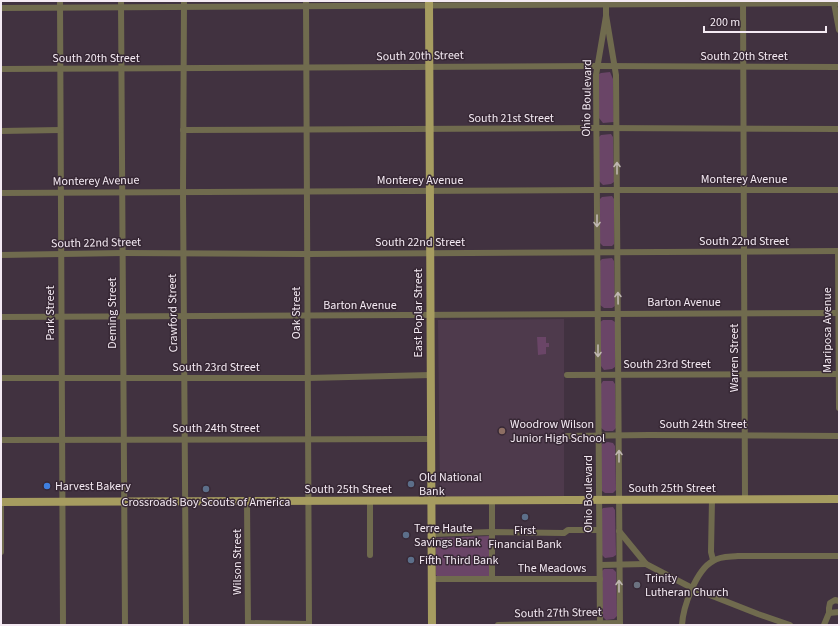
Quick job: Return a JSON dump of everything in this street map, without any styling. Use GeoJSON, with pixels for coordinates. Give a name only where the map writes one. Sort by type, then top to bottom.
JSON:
{"type":"FeatureCollection","features":[{"type":"Feature","properties":{"kind":"main road","name":"East Poplar Street"},"geometry":{"type":"LineString","coordinates":[[429,3],[432,625]]}},
{"type":"Feature","properties":{"kind":"main road","name":"South 25th Street"},"geometry":{"type":"LineString","coordinates":[[1,502],[839,499]]}},
{"type":"Feature","properties":{"kind":"street"},"geometry":{"type":"LineString","coordinates":[[1,8],[60,4],[184,3],[833,3],[839,30]]}},
{"type":"Feature","properties":{"kind":"street","name":"Crawford Street"},"geometry":{"type":"LineString","coordinates":[[184,3],[183,192],[186,625]]}},
{"type":"Feature","properties":{"kind":"street","name":"Oak Street"},"geometry":{"type":"LineString","coordinates":[[306,3],[309,624]]}},
{"type":"Feature","properties":{"kind":"street"},"geometry":{"type":"LineString","coordinates":[[606,3],[606,15],[615,66],[617,128],[620,624]]}},
{"type":"Feature","properties":{"kind":"street","name":"Warren Street"},"geometry":{"type":"LineString","coordinates":[[743,3],[745,499]]}},
{"type":"Feature","properties":{"kind":"street","name":"Park Street"},"geometry":{"type":"LineString","coordinates":[[60,4],[63,625]]}},
{"type":"Feature","properties":{"kind":"street","name":"Deming Street"},"geometry":{"type":"LineString","coordinates":[[121,4],[125,625]]}},
{"type":"Feature","properties":{"kind":"street","name":"Ohio Boulevard"},"geometry":{"type":"LineString","coordinates":[[600,624],[597,66],[606,15]]}},
{"type":"Feature","properties":{"kind":"street","name":"South 20th Street"},"geometry":{"type":"LineString","coordinates":[[1,69],[597,66],[839,67]]}},
{"type":"Feature","properties":{"kind":"street","name":"South 21st Street"},"geometry":{"type":"LineString","coordinates":[[183,130],[597,128],[839,129]]}},
{"type":"Feature","properties":{"kind":"street"},"geometry":{"type":"LineString","coordinates":[[1,131],[60,130]]}},
{"type":"Feature","properties":{"kind":"street","name":"Monterey Avenue"},"geometry":{"type":"LineString","coordinates":[[1,193],[839,190]]}},
{"type":"Feature","properties":{"kind":"street","name":"South 22nd Street"},"geometry":{"type":"LineString","coordinates":[[1,255],[122,253],[307,254],[838,251]]}},
{"type":"Feature","properties":{"kind":"street","name":"Mariposa Avenue"},"geometry":{"type":"LineString","coordinates":[[838,251],[839,408]]}},
{"type":"Feature","properties":{"kind":"street","name":"Barton Avenue"},"geometry":{"type":"LineString","coordinates":[[1,316],[61,317],[598,313],[839,313]]}},
{"type":"Feature","properties":{"kind":"street","name":"South 23rd Street"},"geometry":{"type":"LineString","coordinates":[[567,375],[839,374]]}},
{"type":"Feature","properties":{"kind":"street","name":"South 23rd Street"},"geometry":{"type":"LineString","coordinates":[[1,378],[308,378],[431,375]]}},
{"type":"Feature","properties":{"kind":"street","name":"South 24th Street"},"geometry":{"type":"LineString","coordinates":[[567,436],[839,436]]}},
{"type":"Feature","properties":{"kind":"street","name":"South 24th Street"},"geometry":{"type":"LineString","coordinates":[[1,440],[431,439]]}},
{"type":"Feature","properties":{"kind":"street"},"geometry":{"type":"LineString","coordinates":[[712,500],[711,552],[713,560]]}},
{"type":"Feature","properties":{"kind":"street","name":"Wilson Street"},"geometry":{"type":"LineString","coordinates":[[248,501],[248,624]]}},
{"type":"Feature","properties":{"kind":"street"},"geometry":{"type":"LineString","coordinates":[[370,501],[370,555]]}},
{"type":"Feature","properties":{"kind":"street"},"geometry":{"type":"LineString","coordinates":[[492,501],[492,579]]}},
{"type":"Feature","properties":{"kind":"street"},"geometry":{"type":"LineString","coordinates":[[1,502],[1,552]]}},
{"type":"Feature","properties":{"kind":"street"},"geometry":{"type":"LineString","coordinates":[[432,534],[492,532],[564,533],[568,530],[600,530]]}},
{"type":"Feature","properties":{"kind":"street"},"geometry":{"type":"LineString","coordinates":[[619,531],[646,564],[692,588],[790,625]]}},
{"type":"Feature","properties":{"kind":"street"},"geometry":{"type":"LineString","coordinates":[[682,625],[684,611],[692,588],[698,576],[713,560],[738,556],[839,556]]}},
{"type":"Feature","properties":{"kind":"street"},"geometry":{"type":"LineString","coordinates":[[600,565],[646,564]]}},
{"type":"Feature","properties":{"kind":"street","name":"The Meadows"},"geometry":{"type":"LineString","coordinates":[[432,579],[600,578]]}},
{"type":"Feature","properties":{"kind":"street"},"geometry":{"type":"LineString","coordinates":[[824,625],[829,613],[830,603],[835,600],[839,600]]}},
{"type":"Feature","properties":{"kind":"street"},"geometry":{"type":"LineString","coordinates":[[829,613],[839,612]]}},
{"type":"Feature","properties":{"kind":"street"},"geometry":{"type":"LineString","coordinates":[[248,624],[309,624]]}},
{"type":"Feature","properties":{"kind":"street","name":"South 27th Street"},"geometry":{"type":"LineString","coordinates":[[498,625],[620,624]]}},
{"type":"Feature","properties":{"kind":"shaded area"},"geometry":{"type":"Polygon","coordinates":[[[610,72],[613,79],[614,122],[603,123],[599,118],[599,74],[610,72]]]}},
{"type":"Feature","properties":{"kind":"shaded area"},"geometry":{"type":"Polygon","coordinates":[[[611,134],[613,137],[614,182],[603,185],[599,181],[599,137],[601,135],[611,134]]]}},
{"type":"Feature","properties":{"kind":"shaded area"},"geometry":{"type":"Polygon","coordinates":[[[612,196],[614,199],[614,244],[612,246],[603,246],[600,243],[600,199],[602,197],[612,196]]]}},
{"type":"Feature","properties":{"kind":"shaded area"},"geometry":{"type":"Polygon","coordinates":[[[612,258],[614,261],[615,306],[612,308],[604,308],[600,305],[600,261],[602,259],[612,258]]]}},
{"type":"Feature","properties":{"kind":"shaded area","name":"Woodrow Wilson Junior High School"},"geometry":{"type":"Polygon","coordinates":[[[564,319],[563,498],[440,497],[438,320],[564,319]]]}},
{"type":"Feature","properties":{"kind":"shaded area"},"geometry":{"type":"Polygon","coordinates":[[[603,320],[612,320],[615,322],[615,367],[604,370],[601,366],[600,322],[603,320]]]}},
{"type":"Feature","properties":{"kind":"shaded area"},"geometry":{"type":"Polygon","coordinates":[[[537,337],[546,337],[546,343],[549,343],[549,347],[546,347],[546,354],[538,355],[537,337]]]}},
{"type":"Feature","properties":{"kind":"shaded area"},"geometry":{"type":"Polygon","coordinates":[[[603,381],[613,381],[615,384],[616,428],[613,431],[605,431],[601,428],[601,384],[603,381]]]}},
{"type":"Feature","properties":{"kind":"shaded area"},"geometry":{"type":"Polygon","coordinates":[[[608,442],[613,443],[615,446],[616,490],[613,493],[605,493],[601,490],[601,445],[608,442]]]}},
{"type":"Feature","properties":{"kind":"shaded area"},"geometry":{"type":"Polygon","coordinates":[[[613,507],[615,510],[616,555],[605,558],[601,554],[601,510],[603,508],[613,507]]]}},
{"type":"Feature","properties":{"kind":"shaded area"},"geometry":{"type":"Polygon","coordinates":[[[489,536],[489,545],[491,548],[489,576],[438,577],[436,575],[437,538],[489,536]]]}},
{"type":"Feature","properties":{"kind":"shaded area"},"geometry":{"type":"Polygon","coordinates":[[[604,569],[613,569],[616,572],[617,616],[614,619],[606,620],[602,616],[602,571],[604,569]]]}},
{"type":"Feature","properties":{"kind":"place","name":"Woodrow Wilson Junior High School"},"geometry":{"type":"Point","coordinates":[502,431]}},
{"type":"Feature","properties":{"kind":"place","name":"Old National Bank"},"geometry":{"type":"Point","coordinates":[411,484]}},
{"type":"Feature","properties":{"kind":"place","name":"Harvest Bakery"},"geometry":{"type":"Point","coordinates":[47,486]}},
{"type":"Feature","properties":{"kind":"place","name":"Crossroads Boy Scouts of America"},"geometry":{"type":"Point","coordinates":[206,489]}},
{"type":"Feature","properties":{"kind":"place","name":"First Financial Bank"},"geometry":{"type":"Point","coordinates":[525,517]}},
{"type":"Feature","properties":{"kind":"place","name":"Terre Haute Savings Bank"},"geometry":{"type":"Point","coordinates":[406,535]}},
{"type":"Feature","properties":{"kind":"place","name":"Fifth Third Bank"},"geometry":{"type":"Point","coordinates":[411,560]}},
{"type":"Feature","properties":{"kind":"place","name":"Trinity Lutheran Church"},"geometry":{"type":"Point","coordinates":[637,585]}}]}
